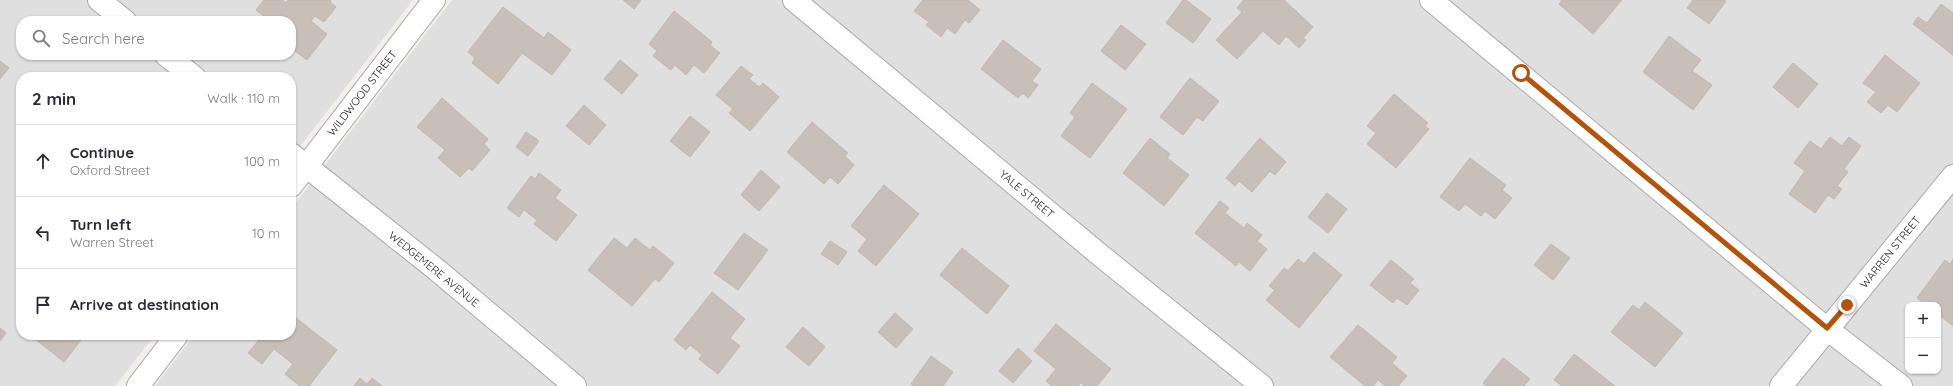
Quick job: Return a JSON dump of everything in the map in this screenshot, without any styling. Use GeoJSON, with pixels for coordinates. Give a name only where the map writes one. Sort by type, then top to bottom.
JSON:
{"type":"FeatureCollection","features":[{"type":"Feature","properties":{"kind":"street"},"geometry":{"type":"LineString","coordinates":[[100,0],[118,16]]}},
{"type":"Feature","properties":{"kind":"street","name":"WILDWOOD STREET"},"geometry":{"type":"LineString","coordinates":[[296,170],[299,160],[434,0]]}},
{"type":"Feature","properties":{"kind":"street","name":"YALE STREET"},"geometry":{"type":"LineString","coordinates":[[794,0],[1100,255],[1262,386]]}},
{"type":"Feature","properties":{"kind":"street"},"geometry":{"type":"LineString","coordinates":[[1431,0],[1827,328],[1901,386]]}},
{"type":"Feature","properties":{"kind":"street"},"geometry":{"type":"LineString","coordinates":[[172,60],[188,72]]}},
{"type":"Feature","properties":{"kind":"street","name":"WEDGEMERE AVENUE"},"geometry":{"type":"LineString","coordinates":[[299,160],[437,270],[575,386]]}},
{"type":"Feature","properties":{"kind":"street","name":"WARREN STREET"},"geometry":{"type":"LineString","coordinates":[[1781,386],[1953,176]]}},
{"type":"Feature","properties":{"kind":"street"},"geometry":{"type":"LineString","coordinates":[[138,386],[173,340]]}},
{"type":"Feature","properties":{"kind":"shaded area"},"geometry":{"type":"Polygon","coordinates":[[[0,0],[413,0],[296,152],[296,72],[16,72],[16,340],[151,340],[115,386],[0,386],[0,0]]]}},
{"type":"Feature","properties":{"kind":"shaded area"},"geometry":{"type":"Polygon","coordinates":[[[452,0],[1953,0],[1953,386],[155,386],[190,340],[296,340],[296,203],[452,0]]]}},
{"type":"Feature","properties":{"kind":"building"},"geometry":{"type":"Polygon","coordinates":[[[264,0],[282,0],[286,3],[288,0],[331,0],[330,2],[336,7],[324,22],[315,16],[311,21],[327,34],[307,60],[296,52],[296,16],[264,16],[256,10],[264,0]]]}},
{"type":"Feature","properties":{"kind":"building"},"geometry":{"type":"Polygon","coordinates":[[[623,0],[641,0],[634,9],[623,0]]]}},
{"type":"Feature","properties":{"kind":"building"},"geometry":{"type":"Polygon","coordinates":[[[923,0],[968,0],[980,10],[969,23],[965,20],[955,34],[947,28],[941,37],[926,25],[929,22],[914,11],[923,0]]]}},
{"type":"Feature","properties":{"kind":"building"},"geometry":{"type":"Polygon","coordinates":[[[1183,0],[1186,0],[1211,19],[1193,43],[1166,23],[1183,0]]]}},
{"type":"Feature","properties":{"kind":"building"},"geometry":{"type":"Polygon","coordinates":[[[1244,0],[1284,0],[1313,27],[1303,38],[1306,40],[1299,48],[1286,36],[1279,45],[1263,31],[1237,59],[1216,40],[1242,12],[1237,8],[1244,0]]]}},
{"type":"Feature","properties":{"kind":"building"},"geometry":{"type":"Polygon","coordinates":[[[1562,0],[1622,0],[1593,34],[1559,4],[1562,0]]]}},
{"type":"Feature","properties":{"kind":"building"},"geometry":{"type":"Polygon","coordinates":[[[1693,0],[1726,1],[1709,24],[1687,8],[1693,0]]]}},
{"type":"Feature","properties":{"kind":"building"},"geometry":{"type":"Polygon","coordinates":[[[1941,4],[1953,13],[1953,55],[1913,24],[1918,17],[1927,23],[1941,4]]]}},
{"type":"Feature","properties":{"kind":"building"},"geometry":{"type":"Polygon","coordinates":[[[503,7],[544,38],[548,32],[571,50],[552,75],[522,53],[498,84],[472,63],[475,58],[468,52],[503,7]]]}},
{"type":"Feature","properties":{"kind":"building"},"geometry":{"type":"Polygon","coordinates":[[[674,11],[712,42],[710,45],[720,53],[704,73],[694,65],[686,75],[675,65],[671,70],[653,56],[657,51],[649,44],[674,11]]]}},
{"type":"Feature","properties":{"kind":"building"},"geometry":{"type":"Polygon","coordinates":[[[1121,25],[1146,44],[1125,70],[1101,51],[1121,25]]]}},
{"type":"Feature","properties":{"kind":"building"},"geometry":{"type":"Polygon","coordinates":[[[1669,36],[1701,60],[1692,71],[1712,85],[1693,110],[1643,72],[1669,36]]]}},
{"type":"Feature","properties":{"kind":"building"},"geometry":{"type":"Polygon","coordinates":[[[1003,40],[1041,69],[1032,81],[1038,85],[1028,98],[1023,93],[1018,98],[981,69],[1003,40]]]}},
{"type":"Feature","properties":{"kind":"building"},"geometry":{"type":"Polygon","coordinates":[[[1885,55],[1920,83],[1897,112],[1888,105],[1881,113],[1867,102],[1876,92],[1863,83],[1885,55]]]}},
{"type":"Feature","properties":{"kind":"building"},"geometry":{"type":"Polygon","coordinates":[[[620,60],[638,75],[622,94],[604,79],[620,60]]]}},
{"type":"Feature","properties":{"kind":"building"},"geometry":{"type":"Polygon","coordinates":[[[0,61],[9,68],[0,79],[0,61]]]}},
{"type":"Feature","properties":{"kind":"building"},"geometry":{"type":"Polygon","coordinates":[[[1793,63],[1818,84],[1798,108],[1773,87],[1793,63]]]}},
{"type":"Feature","properties":{"kind":"building"},"geometry":{"type":"Polygon","coordinates":[[[741,66],[753,75],[749,79],[759,87],[763,83],[779,97],[750,131],[729,113],[733,109],[716,95],[741,66]]]}},
{"type":"Feature","properties":{"kind":"building"},"geometry":{"type":"Polygon","coordinates":[[[1190,78],[1219,101],[1203,121],[1197,117],[1183,135],[1160,117],[1190,78]]]}},
{"type":"Feature","properties":{"kind":"building"},"geometry":{"type":"Polygon","coordinates":[[[1092,83],[1127,109],[1090,158],[1061,136],[1075,117],[1070,113],[1092,83]]]}},
{"type":"Feature","properties":{"kind":"building"},"geometry":{"type":"Polygon","coordinates":[[[1394,94],[1428,123],[1425,126],[1429,129],[1396,168],[1367,144],[1376,133],[1367,126],[1394,94]]]}},
{"type":"Feature","properties":{"kind":"building"},"geometry":{"type":"Polygon","coordinates":[[[442,98],[488,139],[484,144],[490,150],[472,171],[469,168],[460,177],[438,158],[445,150],[417,127],[442,98]]]}},
{"type":"Feature","properties":{"kind":"building"},"geometry":{"type":"Polygon","coordinates":[[[584,105],[606,125],[589,145],[566,126],[584,105]]]}},
{"type":"Feature","properties":{"kind":"building"},"geometry":{"type":"Polygon","coordinates":[[[690,116],[710,132],[690,157],[670,141],[690,116]]]}},
{"type":"Feature","properties":{"kind":"building"},"geometry":{"type":"Polygon","coordinates":[[[812,122],[848,153],[845,156],[854,165],[838,184],[830,177],[824,184],[787,152],[812,122]]]}},
{"type":"Feature","properties":{"kind":"building"},"geometry":{"type":"Polygon","coordinates":[[[526,132],[539,141],[528,156],[516,147],[526,132]]]}},
{"type":"Feature","properties":{"kind":"building"},"geometry":{"type":"Polygon","coordinates":[[[1830,137],[1842,146],[1849,137],[1861,146],[1844,169],[1848,172],[1837,186],[1842,189],[1834,199],[1828,195],[1815,213],[1789,194],[1805,171],[1794,163],[1810,141],[1821,149],[1830,137]]]}},
{"type":"Feature","properties":{"kind":"building"},"geometry":{"type":"Polygon","coordinates":[[[1150,138],[1170,154],[1167,158],[1189,175],[1164,206],[1123,173],[1150,138]]]}},
{"type":"Feature","properties":{"kind":"building"},"geometry":{"type":"Polygon","coordinates":[[[1260,138],[1286,162],[1275,175],[1270,171],[1252,192],[1239,181],[1235,186],[1226,178],[1260,138]]]}},
{"type":"Feature","properties":{"kind":"building"},"geometry":{"type":"Polygon","coordinates":[[[1470,158],[1506,185],[1502,190],[1512,198],[1495,219],[1485,211],[1481,216],[1465,204],[1459,211],[1440,197],[1470,158]]]}},
{"type":"Feature","properties":{"kind":"building"},"geometry":{"type":"Polygon","coordinates":[[[761,170],[780,187],[759,211],[741,195],[761,170]]]}},
{"type":"Feature","properties":{"kind":"building"},"geometry":{"type":"Polygon","coordinates":[[[539,173],[561,190],[555,198],[577,215],[556,241],[534,224],[537,220],[524,210],[519,217],[507,208],[531,176],[535,179],[539,173]]]}},
{"type":"Feature","properties":{"kind":"building"},"geometry":{"type":"Polygon","coordinates":[[[884,185],[919,214],[876,266],[858,251],[867,239],[851,226],[884,185]]]}},
{"type":"Feature","properties":{"kind":"building"},"geometry":{"type":"Polygon","coordinates":[[[1327,193],[1347,209],[1328,233],[1308,217],[1327,193]]]}},
{"type":"Feature","properties":{"kind":"building"},"geometry":{"type":"Polygon","coordinates":[[[1220,201],[1229,208],[1225,213],[1244,228],[1247,223],[1262,235],[1257,241],[1267,249],[1250,271],[1239,262],[1236,266],[1195,233],[1220,201]]]}},
{"type":"Feature","properties":{"kind":"building"},"geometry":{"type":"Polygon","coordinates":[[[744,233],[768,250],[738,290],[714,273],[744,233]]]}},
{"type":"Feature","properties":{"kind":"building"},"geometry":{"type":"Polygon","coordinates":[[[614,238],[627,248],[635,238],[650,250],[653,246],[674,263],[659,282],[655,279],[632,306],[588,270],[614,238]]]}},
{"type":"Feature","properties":{"kind":"building"},"geometry":{"type":"Polygon","coordinates":[[[830,241],[847,252],[838,265],[821,254],[830,241]]]}},
{"type":"Feature","properties":{"kind":"building"},"geometry":{"type":"Polygon","coordinates":[[[1551,244],[1570,258],[1553,280],[1534,265],[1551,244]]]}},
{"type":"Feature","properties":{"kind":"building"},"geometry":{"type":"Polygon","coordinates":[[[962,248],[1009,286],[987,314],[940,275],[962,248]]]}},
{"type":"Feature","properties":{"kind":"building"},"geometry":{"type":"Polygon","coordinates":[[[1314,252],[1342,275],[1299,328],[1266,300],[1275,290],[1269,286],[1284,268],[1288,271],[1298,259],[1304,264],[1314,252]]]}},
{"type":"Feature","properties":{"kind":"building"},"geometry":{"type":"Polygon","coordinates":[[[1953,259],[1953,326],[1941,316],[1941,302],[1922,302],[1917,298],[1945,260],[1950,264],[1953,259]]]}},
{"type":"Feature","properties":{"kind":"building"},"geometry":{"type":"Polygon","coordinates":[[[1391,260],[1414,279],[1410,283],[1419,290],[1407,305],[1397,298],[1393,303],[1370,285],[1391,260]]]}},
{"type":"Feature","properties":{"kind":"building"},"geometry":{"type":"Polygon","coordinates":[[[712,292],[745,319],[730,338],[740,346],[718,374],[699,359],[702,355],[690,345],[686,350],[674,340],[712,292]]]}},
{"type":"Feature","properties":{"kind":"building"},"geometry":{"type":"Polygon","coordinates":[[[1645,302],[1683,333],[1655,367],[1611,332],[1633,305],[1639,310],[1645,302]]]}},
{"type":"Feature","properties":{"kind":"building"},"geometry":{"type":"Polygon","coordinates":[[[895,313],[913,329],[896,348],[878,332],[895,313]]]}},
{"type":"Feature","properties":{"kind":"building"},"geometry":{"type":"Polygon","coordinates":[[[296,318],[337,350],[309,386],[300,386],[285,374],[293,364],[274,349],[262,364],[248,353],[259,340],[296,340],[296,318]]]}},
{"type":"Feature","properties":{"kind":"building"},"geometry":{"type":"Polygon","coordinates":[[[1056,324],[1111,369],[1097,386],[1084,386],[1081,383],[1078,386],[1052,386],[1046,381],[1056,369],[1034,351],[1056,324]]]}},
{"type":"Feature","properties":{"kind":"building"},"geometry":{"type":"Polygon","coordinates":[[[1358,325],[1397,357],[1392,363],[1407,376],[1398,386],[1385,386],[1378,380],[1373,386],[1365,386],[1330,357],[1358,325]]]}},
{"type":"Feature","properties":{"kind":"building"},"geometry":{"type":"Polygon","coordinates":[[[803,327],[825,347],[809,366],[786,347],[803,327]]]}},
{"type":"Feature","properties":{"kind":"building"},"geometry":{"type":"Polygon","coordinates":[[[0,328],[6,333],[0,341],[0,328]]]}},
{"type":"Feature","properties":{"kind":"building"},"geometry":{"type":"Polygon","coordinates":[[[36,340],[81,340],[64,362],[36,340]]]}},
{"type":"Feature","properties":{"kind":"building"},"geometry":{"type":"Polygon","coordinates":[[[1018,348],[1032,361],[1013,383],[999,371],[1018,348]]]}},
{"type":"Feature","properties":{"kind":"building"},"geometry":{"type":"Polygon","coordinates":[[[1574,354],[1615,386],[1562,386],[1554,380],[1574,354]]]}},
{"type":"Feature","properties":{"kind":"building"},"geometry":{"type":"Polygon","coordinates":[[[931,356],[953,372],[943,386],[914,386],[911,384],[931,356]]]}},
{"type":"Feature","properties":{"kind":"building"},"geometry":{"type":"Polygon","coordinates":[[[1503,358],[1530,379],[1524,386],[1486,386],[1483,383],[1503,358]]]}},
{"type":"Feature","properties":{"kind":"building"},"geometry":{"type":"Polygon","coordinates":[[[360,378],[367,384],[372,378],[382,386],[354,386],[360,378]]]}},
{"type":"Feature","properties":{"kind":"route"},"geometry":{"type":"LineString","coordinates":[[1521,73],[1827,328],[1847,305]]}}]}
